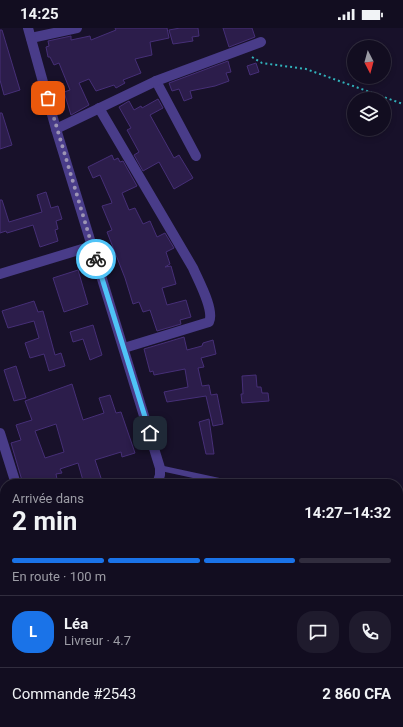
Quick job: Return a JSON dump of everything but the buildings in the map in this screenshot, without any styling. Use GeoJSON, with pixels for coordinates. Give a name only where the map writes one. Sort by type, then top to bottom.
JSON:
{"type":"FeatureCollection","features":[{"type":"Feature","properties":{"kind":"street"},"geometry":{"type":"LineString","coordinates":[[77,28],[29,33],[56,129],[160,468],[159,479]]}},
{"type":"Feature","properties":{"kind":"street"},"geometry":{"type":"LineString","coordinates":[[56,129],[156,81],[261,42]]}},
{"type":"Feature","properties":{"kind":"street"},"geometry":{"type":"LineString","coordinates":[[156,81],[196,156]]}},
{"type":"Feature","properties":{"kind":"street"},"geometry":{"type":"LineString","coordinates":[[100,108],[193,268],[203,289],[211,314],[209,322],[124,348]]}},
{"type":"Feature","properties":{"kind":"street"},"geometry":{"type":"LineString","coordinates":[[0,274],[92,246]]}},
{"type":"Feature","properties":{"kind":"street"},"geometry":{"type":"LineString","coordinates":[[0,433],[14,479]]}},
{"type":"Feature","properties":{"kind":"lane"},"geometry":{"type":"LineString","coordinates":[[160,468],[211,479]]}},
{"type":"Feature","properties":{"kind":"path"},"geometry":{"type":"LineString","coordinates":[[239,50],[262,63],[306,69],[403,104]]}},
{"type":"Feature","properties":{"kind":"way so far"},"geometry":{"type":"LineString","coordinates":[[48,98],[96,259]]}},
{"type":"Feature","properties":{"kind":"route"},"geometry":{"type":"LineString","coordinates":[[96,259],[150,433]]}}]}
